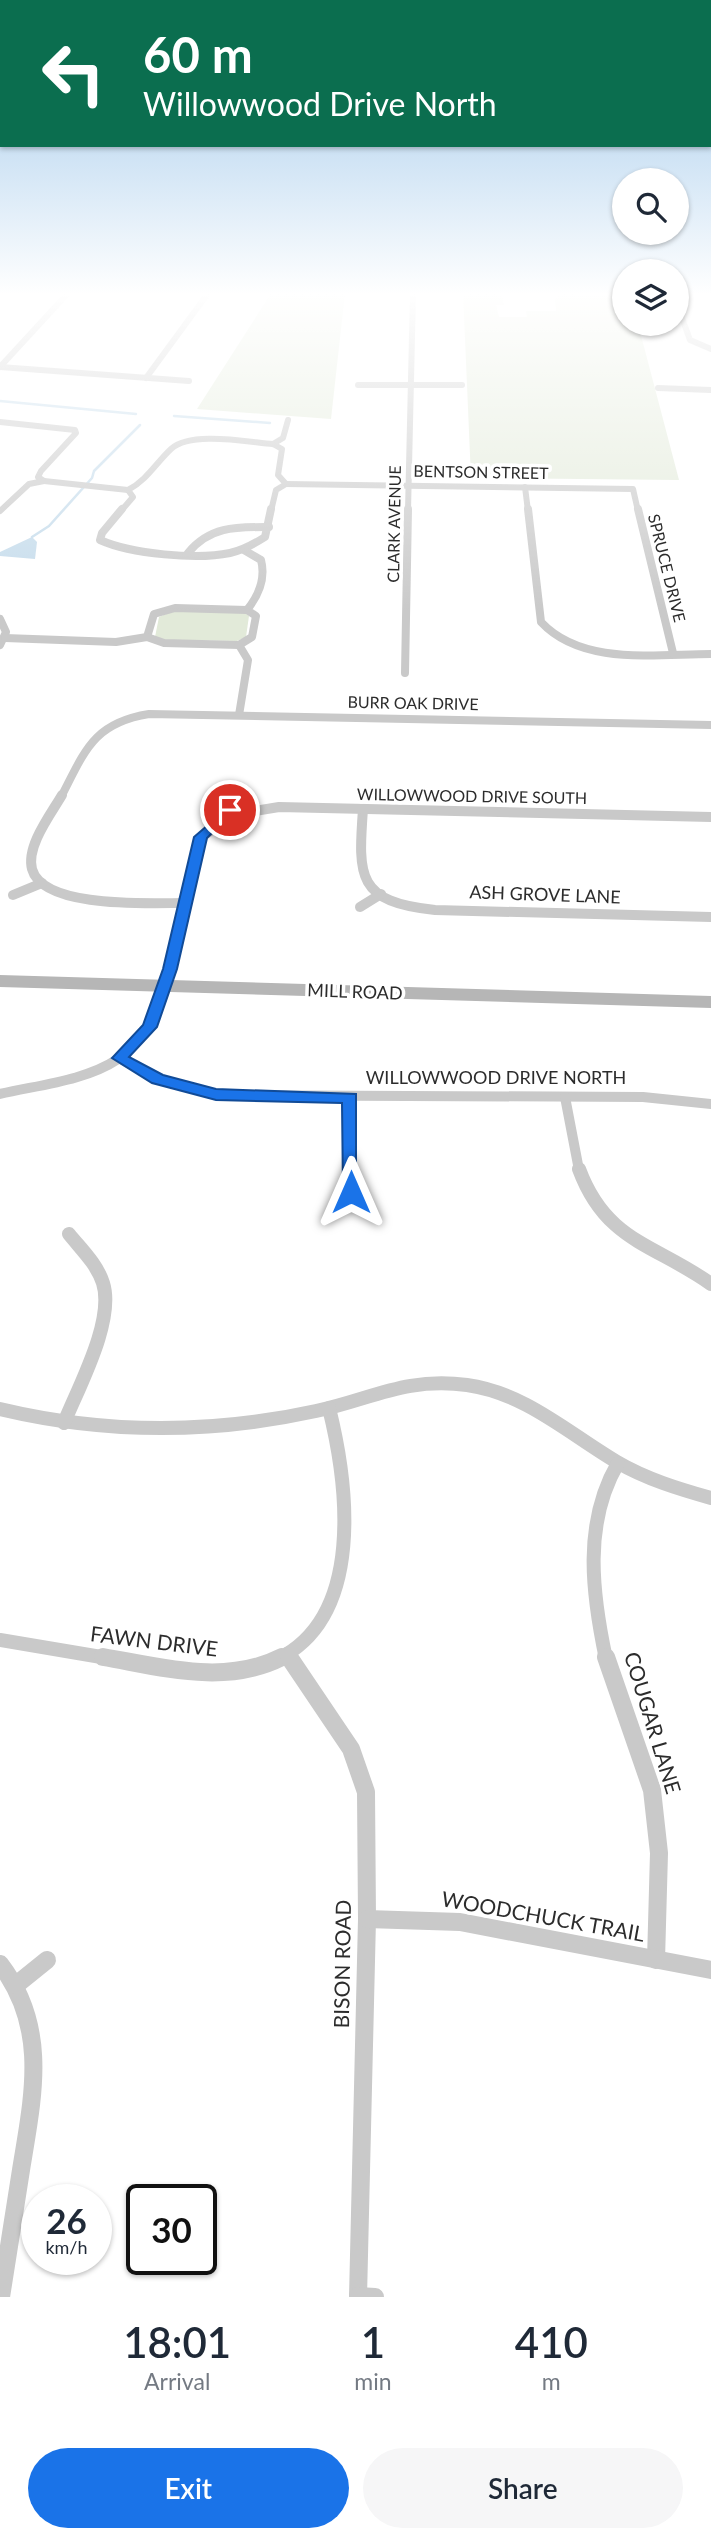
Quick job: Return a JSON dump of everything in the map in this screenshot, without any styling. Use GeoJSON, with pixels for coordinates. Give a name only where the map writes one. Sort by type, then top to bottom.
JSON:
{"type":"FeatureCollection","features":[{"type":"Feature","properties":{"kind":"street","name":"CLARK AVENUE"},"geometry":{"type":"LineString","coordinates":[[405,673],[410,399]]}},
{"type":"Feature","properties":{"kind":"street"},"geometry":{"type":"LineString","coordinates":[[273,444],[283,438],[288,420]]}},
{"type":"Feature","properties":{"kind":"street"},"geometry":{"type":"LineString","coordinates":[[0,422],[75,430],[73,437],[38,474],[44,481]]}},
{"type":"Feature","properties":{"kind":"street"},"geometry":{"type":"LineString","coordinates":[[0,511],[29,484],[44,481],[128,490],[148,479],[182,441],[196,439],[273,444],[282,449],[278,475],[286,484],[276,489],[265,537],[244,550],[216,554],[188,553],[111,545],[100,540],[102,533],[132,497],[128,490]]}},
{"type":"Feature","properties":{"kind":"street","name":"BENTSON STREET"},"geometry":{"type":"LineString","coordinates":[[286,484],[633,489]]}},
{"type":"Feature","properties":{"kind":"street"},"geometry":{"type":"LineString","coordinates":[[525,487],[541,622],[561,645],[606,652],[711,654]]}},
{"type":"Feature","properties":{"kind":"street","name":"SPRUCE DRIVE"},"geometry":{"type":"LineString","coordinates":[[633,489],[673,653]]}},
{"type":"Feature","properties":{"kind":"street"},"geometry":{"type":"LineString","coordinates":[[188,553],[198,539],[213,530],[269,527]]}},
{"type":"Feature","properties":{"kind":"street"},"geometry":{"type":"LineString","coordinates":[[244,550],[261,561],[263,571],[257,598],[247,610]]}},
{"type":"Feature","properties":{"kind":"street"},"geometry":{"type":"LineString","coordinates":[[0,619],[5,624],[2,642],[116,642],[147,637],[164,643],[239,645],[252,637],[256,616],[247,610],[167,608],[154,614],[147,637]]}},
{"type":"Feature","properties":{"kind":"street"},"geometry":{"type":"LineString","coordinates":[[239,645],[248,660],[239,715]]}},
{"type":"Feature","properties":{"kind":"street"},"geometry":{"type":"LineString","coordinates":[[107,713],[116,722]]}},
{"type":"Feature","properties":{"kind":"street","name":"BURR OAK DRIVE"},"geometry":{"type":"LineString","coordinates":[[42,883],[31,864],[33,849],[91,740],[116,722],[159,713],[711,725]]}},
{"type":"Feature","properties":{"kind":"street"},"geometry":{"type":"LineString","coordinates":[[225,803],[234,814]]}},
{"type":"Feature","properties":{"kind":"street","name":"WILLOWWOOD DRIVE SOUTH"},"geometry":{"type":"LineString","coordinates":[[163,986],[170,969],[183,903],[201,837],[214,824],[234,814],[279,807],[711,817]]}},
{"type":"Feature","properties":{"kind":"street"},"geometry":{"type":"LineString","coordinates":[[360,907],[380,894],[368,884],[361,870],[363,809]]}},
{"type":"Feature","properties":{"kind":"street"},"geometry":{"type":"LineString","coordinates":[[13,895],[42,883],[58,893],[80,898],[183,903]]}},
{"type":"Feature","properties":{"kind":"street","name":"ASH GROVE LANE"},"geometry":{"type":"LineString","coordinates":[[380,894],[398,903],[435,910],[711,917]]}},
{"type":"Feature","properties":{"kind":"street","name":"MILL ROAD"},"geometry":{"type":"LineString","coordinates":[[0,981],[711,1002]]}},
{"type":"Feature","properties":{"kind":"street"},"geometry":{"type":"LineString","coordinates":[[0,1094],[93,1070],[119,1058],[149,1027],[163,986]]}},
{"type":"Feature","properties":{"kind":"street","name":"WILLOWWOOD DRIVE NORTH"},"geometry":{"type":"LineString","coordinates":[[119,1058],[158,1079],[216,1095],[350,1098],[643,1097],[711,1104]]}},
{"type":"Feature","properties":{"kind":"street"},"geometry":{"type":"LineString","coordinates":[[565,1097],[575,1161],[581,1181],[593,1201],[633,1241],[695,1271],[711,1284]]}},
{"type":"Feature","properties":{"kind":"street"},"geometry":{"type":"LineString","coordinates":[[350,1098],[351,1192]]}},
{"type":"Feature","properties":{"kind":"street"},"geometry":{"type":"LineString","coordinates":[[64,1423],[104,1309],[104,1288],[97,1271],[69,1234]]}},
{"type":"Feature","properties":{"kind":"street"},"geometry":{"type":"LineString","coordinates":[[0,1409],[64,1423],[169,1430],[234,1425],[329,1408],[383,1389],[430,1383],[470,1385],[520,1401],[618,1463],[680,1490],[711,1498]]}},
{"type":"Feature","properties":{"kind":"street","name":"FAWN DRIVE"},"geometry":{"type":"LineString","coordinates":[[0,1640],[204,1674],[236,1672],[287,1654],[309,1635],[326,1611],[338,1585],[344,1504],[342,1469],[329,1408]]}},
{"type":"Feature","properties":{"kind":"street","name":"COUGAR LANE"},"geometry":{"type":"LineString","coordinates":[[618,1463],[598,1504],[595,1554],[603,1639],[611,1677],[640,1751],[654,1802],[659,1853],[656,1960]]}},
{"type":"Feature","properties":{"kind":"street","name":"BISON ROAD"},"geometry":{"type":"LineString","coordinates":[[287,1654],[352,1749],[360,1769],[369,1818],[358,2297]]}},
{"type":"Feature","properties":{"kind":"street","name":"WOODCHUCK TRAIL"},"geometry":{"type":"LineString","coordinates":[[367,1919],[460,1922],[711,1970]]}},
{"type":"Feature","properties":{"kind":"street"},"geometry":{"type":"LineString","coordinates":[[16,1984],[47,1960]]}},
{"type":"Feature","properties":{"kind":"street"},"geometry":{"type":"LineString","coordinates":[[0,1964],[16,1984],[29,2021],[34,2062],[32,2101],[1,2297]]}},
{"type":"Feature","properties":{"kind":"street"},"geometry":{"type":"LineString","coordinates":[[358,2297],[375,2297]]}},
{"type":"Feature","properties":{"kind":"green space"},"geometry":{"type":"Polygon","coordinates":[[[203,399],[333,399],[331,419],[197,409],[203,399]]]}},
{"type":"Feature","properties":{"kind":"green space"},"geometry":{"type":"Polygon","coordinates":[[[468,399],[658,399],[679,480],[471,478],[468,399]]]}},
{"type":"Feature","properties":{"kind":"green space"},"geometry":{"type":"Polygon","coordinates":[[[173,611],[245,613],[249,616],[246,637],[237,641],[163,640],[155,637],[159,617],[173,611]]]}},
{"type":"Feature","properties":{"kind":"water"},"geometry":{"type":"Polygon","coordinates":[[[32,537],[37,542],[35,559],[0,556],[0,552],[32,537]]]}},
{"type":"Feature","properties":{"kind":"waterway"},"geometry":{"type":"LineString","coordinates":[[0,401],[136,414]]}},
{"type":"Feature","properties":{"kind":"waterway"},"geometry":{"type":"LineString","coordinates":[[174,416],[270,423]]}},
{"type":"Feature","properties":{"kind":"waterway"},"geometry":{"type":"LineString","coordinates":[[32,537],[49,526],[92,478],[94,471],[140,425]]}},
{"type":"Feature","properties":{"kind":"route"},"geometry":{"type":"LineString","coordinates":[[230,810],[234,814],[214,824],[201,837],[187,886],[170,969],[149,1027],[142,1038],[119,1058],[158,1079],[216,1095],[350,1098],[351,1192]]}}]}
